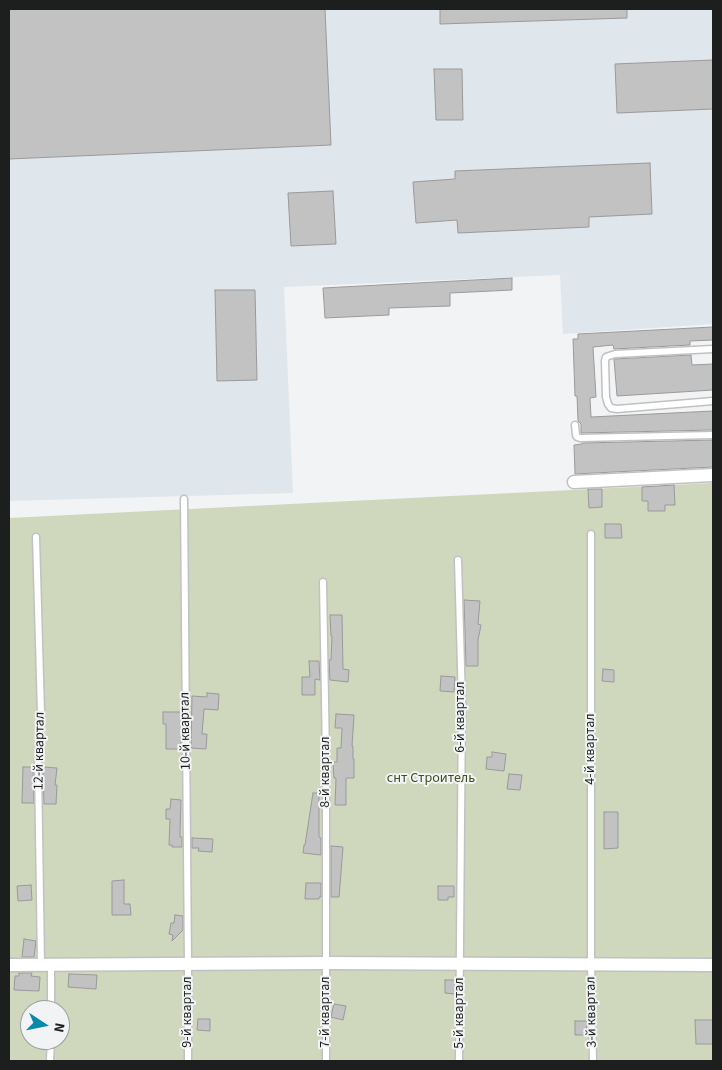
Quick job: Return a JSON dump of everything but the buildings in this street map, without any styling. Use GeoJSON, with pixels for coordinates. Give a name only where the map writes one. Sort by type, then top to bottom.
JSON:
{"type":"FeatureCollection","features":[{"type":"Feature","properties":{"kind":"street"},"geometry":{"type":"LineString","coordinates":[[574,482],[713,475]]}},
{"type":"Feature","properties":{"kind":"street"},"geometry":{"type":"LineString","coordinates":[[9,964],[713,965]]}},
{"type":"Feature","properties":{"kind":"lane"},"geometry":{"type":"LineString","coordinates":[[713,350],[615,354],[606,356],[605,361],[606,398],[611,408],[713,402]]}},
{"type":"Feature","properties":{"kind":"lane"},"geometry":{"type":"LineString","coordinates":[[575,424],[576,435],[580,438],[713,435]]}},
{"type":"Feature","properties":{"kind":"lane","name":"10-й квартал"},"geometry":{"type":"LineString","coordinates":[[184,499],[188,964]]}},
{"type":"Feature","properties":{"kind":"lane","name":"4-й квартал"},"geometry":{"type":"LineString","coordinates":[[591,534],[592,964]]}},
{"type":"Feature","properties":{"kind":"lane","name":"12-й квартал"},"geometry":{"type":"LineString","coordinates":[[36,537],[41,713],[38,765],[46,965],[50,1000]]}},
{"type":"Feature","properties":{"kind":"lane","name":"6-й квартал"},"geometry":{"type":"LineString","coordinates":[[458,560],[462,702],[460,964]]}},
{"type":"Feature","properties":{"kind":"lane","name":"8-й квартал"},"geometry":{"type":"LineString","coordinates":[[323,582],[326,716],[327,963]]}},
{"type":"Feature","properties":{"kind":"lane","name":"7-й квартал"},"geometry":{"type":"LineString","coordinates":[[326,1061],[327,963]]}},
{"type":"Feature","properties":{"kind":"lane","name":"9-й квартал"},"geometry":{"type":"LineString","coordinates":[[188,964],[188,1061]]}},
{"type":"Feature","properties":{"kind":"lane","name":"5-й квартал"},"geometry":{"type":"LineString","coordinates":[[459,1061],[460,964]]}},
{"type":"Feature","properties":{"kind":"lane","name":"3-й квартал"},"geometry":{"type":"LineString","coordinates":[[592,964],[593,1061]]}},
{"type":"Feature","properties":{"kind":"shaded area"},"geometry":{"type":"Polygon","coordinates":[[[9,9],[713,9],[713,324],[563,334],[560,275],[284,287],[293,493],[9,501],[9,9]]]}},
{"type":"Feature","properties":{"kind":"green space","name":"снт Строитель"},"geometry":{"type":"Polygon","coordinates":[[[713,483],[713,1061],[9,1061],[9,518],[713,483]]]}}]}
